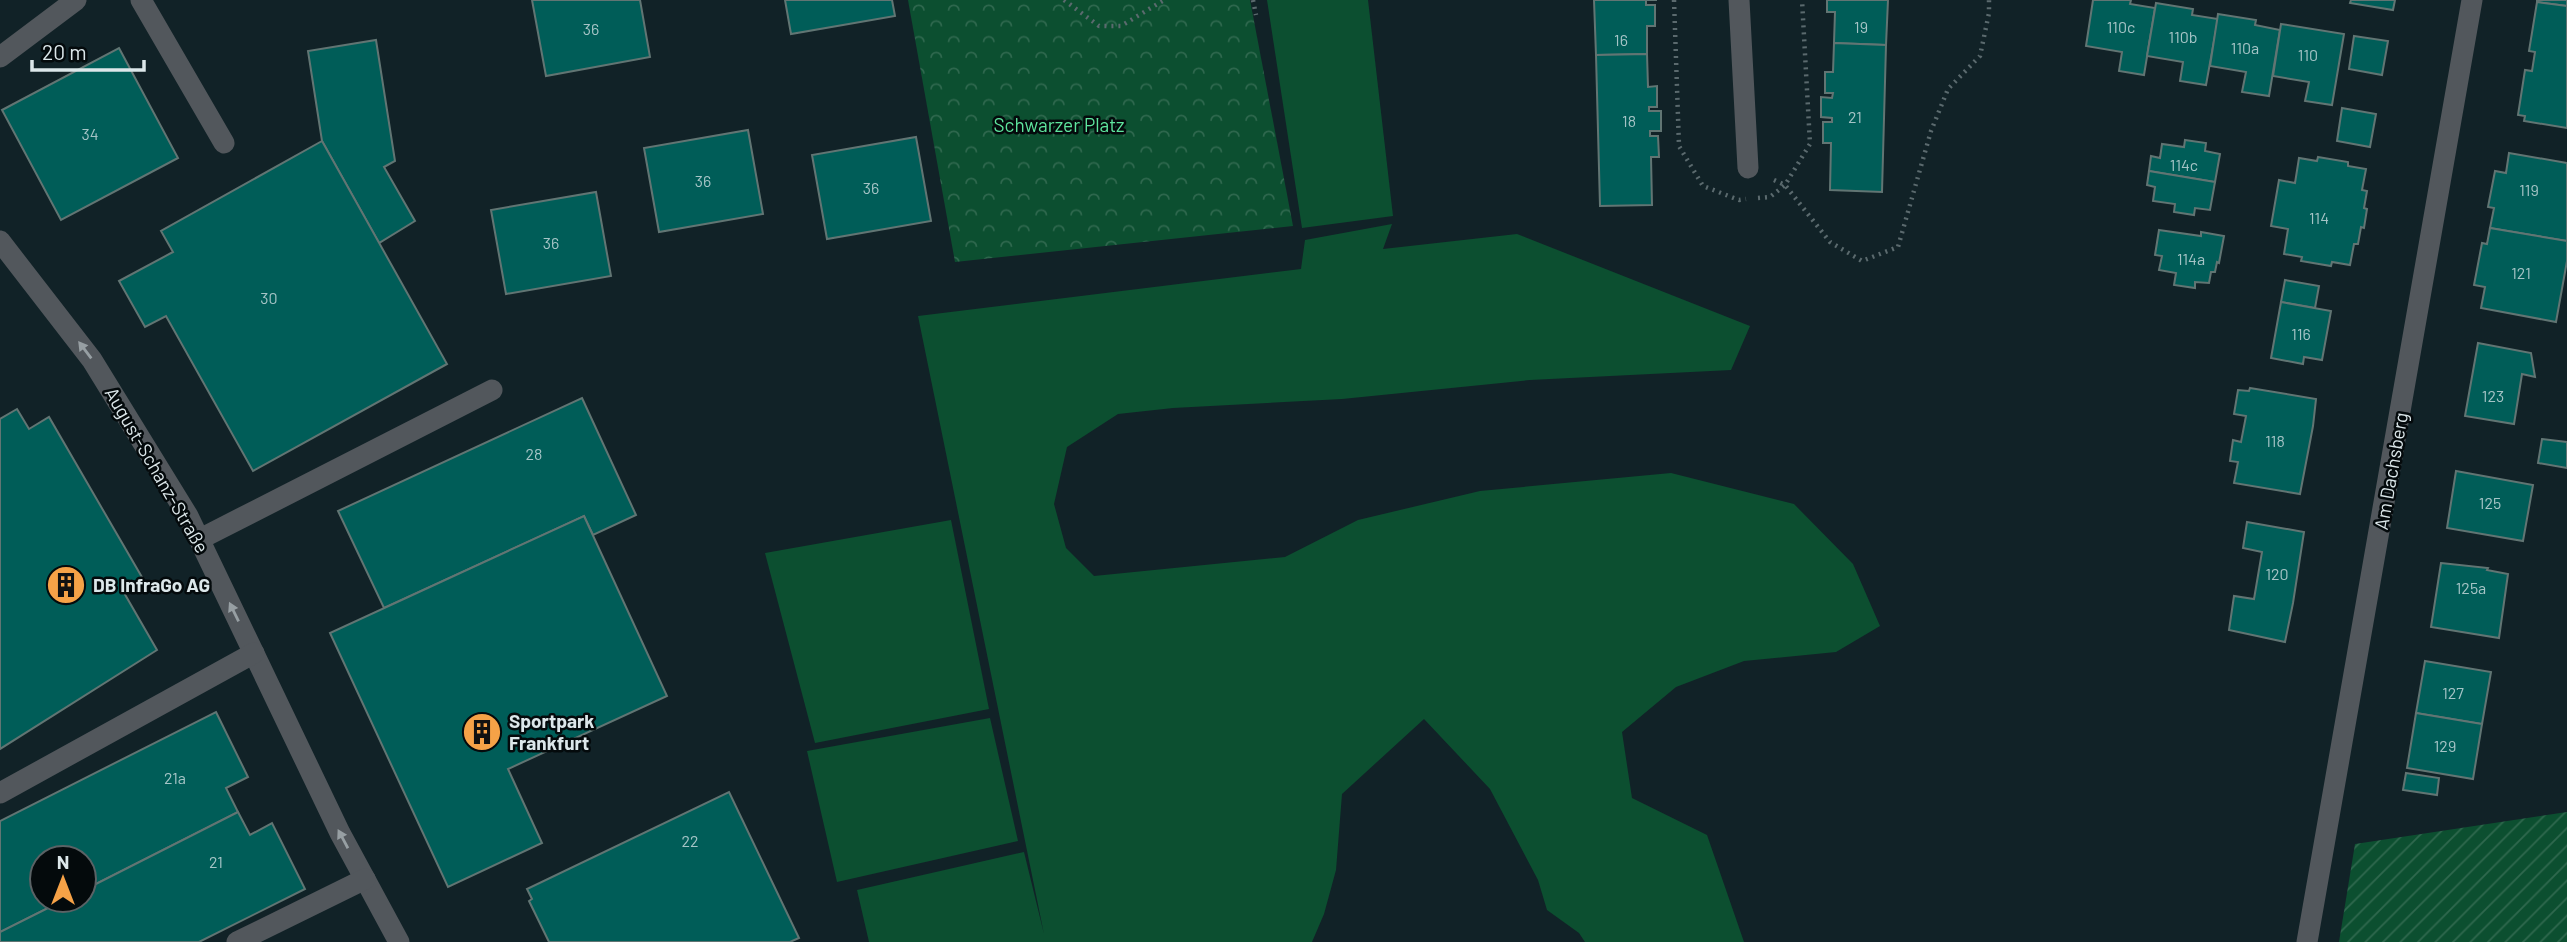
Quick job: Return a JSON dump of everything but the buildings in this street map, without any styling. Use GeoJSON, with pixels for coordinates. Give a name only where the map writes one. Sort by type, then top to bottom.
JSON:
{"type":"FeatureCollection","features":[{"type":"Feature","properties":{"kind":"street"},"geometry":{"type":"LineString","coordinates":[[0,57],[76,0]]}},
{"type":"Feature","properties":{"kind":"street"},"geometry":{"type":"LineString","coordinates":[[141,0],[224,143]]}},
{"type":"Feature","properties":{"kind":"street"},"geometry":{"type":"LineString","coordinates":[[1739,0],[1748,168]]}},
{"type":"Feature","properties":{"kind":"street","name":"Am Dachsberg"},"geometry":{"type":"LineString","coordinates":[[2307,942],[2472,0]]}},
{"type":"Feature","properties":{"kind":"street","name":"August-Schanz-Straße"},"geometry":{"type":"LineString","coordinates":[[0,241],[92,360],[188,516],[340,833],[399,942]]}},
{"type":"Feature","properties":{"kind":"street"},"geometry":{"type":"LineString","coordinates":[[200,539],[492,390]]}},
{"type":"Feature","properties":{"kind":"street"},"geometry":{"type":"LineString","coordinates":[[0,793],[254,653]]}},
{"type":"Feature","properties":{"kind":"street"},"geometry":{"type":"LineString","coordinates":[[237,942],[365,879]]}},
{"type":"Feature","properties":{"kind":"path"},"geometry":{"type":"LineString","coordinates":[[1064,0],[1099,26],[1121,26],[1164,0]]}},
{"type":"Feature","properties":{"kind":"path"},"geometry":{"type":"LineString","coordinates":[[1253,0],[1256,15]]}},
{"type":"Feature","properties":{"kind":"path"},"geometry":{"type":"LineString","coordinates":[[1748,168],[1786,185],[1830,242],[1862,261],[1898,247],[1931,131],[1948,89],[1980,56],[1989,0]]}},
{"type":"Feature","properties":{"kind":"green space","name":"Schwarzer Platz"},"geometry":{"type":"Polygon","coordinates":[[[908,0],[1250,0],[1293,226],[955,262],[908,0]]]}},
{"type":"Feature","properties":{"kind":"green space"},"geometry":{"type":"Polygon","coordinates":[[[1267,0],[1368,0],[1393,216],[1302,228],[1267,0]]]}},
{"type":"Feature","properties":{"kind":"green space"},"geometry":{"type":"Polygon","coordinates":[[[1392,224],[1383,249],[1517,234],[1750,326],[1731,370],[1530,380],[1342,399],[1173,408],[1118,414],[1067,447],[1054,504],[1066,548],[1094,576],[1285,557],[1358,520],[1480,491],[1671,473],[1794,504],[1853,564],[1880,626],[1836,652],[1744,661],[1676,687],[1622,732],[1632,798],[1707,835],[1744,942],[1585,942],[1579,933],[1547,910],[1538,880],[1490,789],[1424,719],[1342,794],[1336,870],[1324,914],[1312,942],[869,942],[857,890],[1024,852],[1044,934],[918,316],[1301,269],[1305,240],[1392,224]]]}},
{"type":"Feature","properties":{"kind":"green space"},"geometry":{"type":"Polygon","coordinates":[[[951,520],[989,709],[815,743],[765,553],[951,520]]]}},
{"type":"Feature","properties":{"kind":"green space"},"geometry":{"type":"Polygon","coordinates":[[[990,718],[1018,841],[837,882],[807,751],[990,718]]]}},
{"type":"Feature","properties":{"kind":"green space"},"geometry":{"type":"Polygon","coordinates":[[[2567,812],[2567,942],[2339,942],[2355,844],[2567,812]]]}},
{"type":"Feature","properties":{"kind":"place","name":"DB InfraGo AG"},"geometry":{"type":"Point","coordinates":[66,585]}},
{"type":"Feature","properties":{"kind":"place","name":"Sportpark Frankfurt"},"geometry":{"type":"Point","coordinates":[482,732]}}]}
